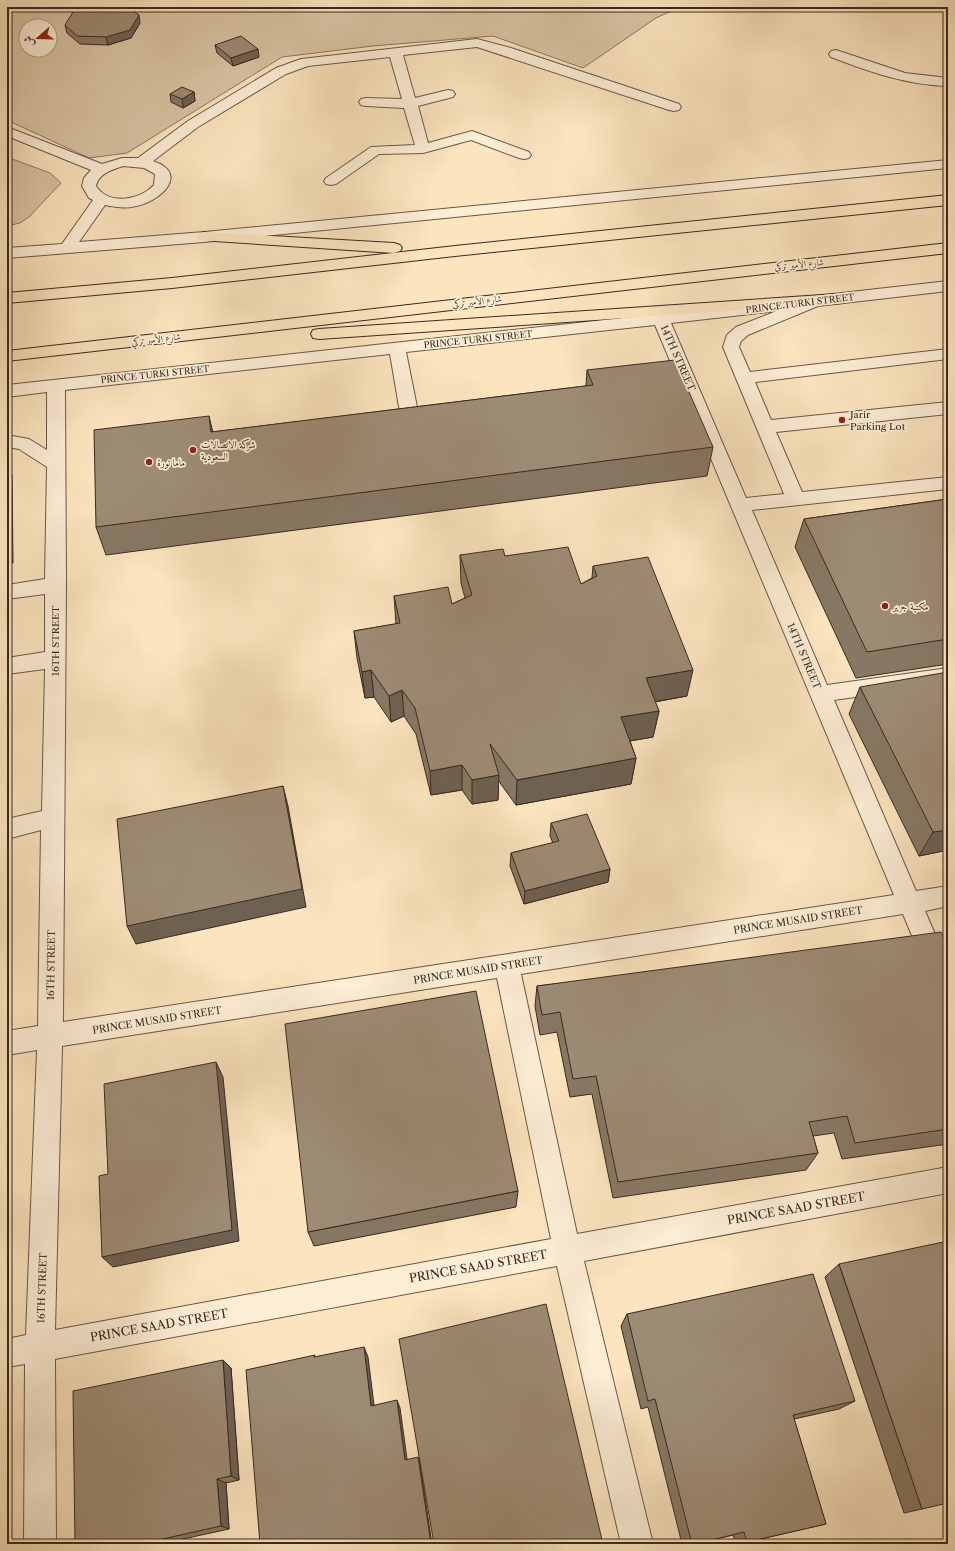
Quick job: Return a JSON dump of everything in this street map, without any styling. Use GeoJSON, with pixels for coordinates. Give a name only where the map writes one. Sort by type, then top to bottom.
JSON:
{"type":"FeatureCollection","features":[{"type":"Feature","properties":{"kind":"main road"},"geometry":{"type":"LineString","coordinates":[[7,298],[172,283],[455,251],[948,200]]}},
{"type":"Feature","properties":{"kind":"main road"},"geometry":{"type":"LineString","coordinates":[[204,237],[455,251]]}},
{"type":"Feature","properties":{"kind":"main road","name":"شارع الأمير تركي"},"geometry":{"type":"LineString","coordinates":[[7,356],[670,278],[948,248]]}},
{"type":"Feature","properties":{"kind":"main road"},"geometry":{"type":"LineString","coordinates":[[35,353],[837,299]]}},
{"type":"Feature","properties":{"kind":"street"},"geometry":{"type":"LineString","coordinates":[[141,163],[186,129],[281,71],[306,62],[477,43],[506,51],[674,107]]}},
{"type":"Feature","properties":{"kind":"street"},"geometry":{"type":"LineString","coordinates":[[395,52],[423,149]]}},
{"type":"Feature","properties":{"kind":"street"},"geometry":{"type":"LineString","coordinates":[[836,54],[893,76],[931,82],[948,82]]}},
{"type":"Feature","properties":{"kind":"street"},"geometry":{"type":"LineString","coordinates":[[366,102],[410,104],[448,94]]}},
{"type":"Feature","properties":{"kind":"street"},"geometry":{"type":"LineString","coordinates":[[7,130],[101,169]]}},
{"type":"Feature","properties":{"kind":"street"},"geometry":{"type":"LineString","coordinates":[[331,181],[376,150],[423,149],[472,135],[524,154]]}},
{"type":"Feature","properties":{"kind":"street"},"geometry":{"type":"LineString","coordinates":[[122,162],[141,163],[154,167],[161,172],[163,179],[161,186],[156,192],[135,201],[123,203],[101,200],[93,195],[89,189],[89,182],[93,175],[101,169],[122,162]]}},
{"type":"Feature","properties":{"kind":"street"},"geometry":{"type":"LineString","coordinates":[[7,253],[204,237],[948,164]]}},
{"type":"Feature","properties":{"kind":"street"},"geometry":{"type":"LineString","coordinates":[[68,247],[101,200]]}},
{"type":"Feature","properties":{"kind":"street","name":"PRINCE TURKI STREET"},"geometry":{"type":"LineString","coordinates":[[7,391],[948,286]]}},
{"type":"Feature","properties":{"kind":"street"},"geometry":{"type":"LineString","coordinates":[[796,499],[731,347],[733,339],[742,331],[816,301]]}},
{"type":"Feature","properties":{"kind":"street","name":"14TH STREET"},"geometry":{"type":"LineString","coordinates":[[661,319],[948,993]]}},
{"type":"Feature","properties":{"kind":"street"},"geometry":{"type":"LineString","coordinates":[[397,348],[408,407]]}},
{"type":"Feature","properties":{"kind":"street"},"geometry":{"type":"LineString","coordinates":[[745,378],[948,354]]}},
{"type":"Feature","properties":{"kind":"street","name":"16TH STREET"},"geometry":{"type":"LineString","coordinates":[[40,1544],[40,1347],[50,1036],[56,585],[56,385]]}},
{"type":"Feature","properties":{"kind":"street"},"geometry":{"type":"LineString","coordinates":[[765,427],[948,408]]}},
{"type":"Feature","properties":{"kind":"street"},"geometry":{"type":"LineString","coordinates":[[7,441],[23,443],[56,464]]}},
{"type":"Feature","properties":{"kind":"street"},"geometry":{"type":"LineString","coordinates":[[740,505],[948,483]]}},
{"type":"Feature","properties":{"kind":"street"},"geometry":{"type":"LineString","coordinates":[[7,592],[56,585]]}},
{"type":"Feature","properties":{"kind":"street"},"geometry":{"type":"LineString","coordinates":[[7,666],[55,659]]}},
{"type":"Feature","properties":{"kind":"street"},"geometry":{"type":"LineString","coordinates":[[820,694],[948,676]]}},
{"type":"Feature","properties":{"kind":"street"},"geometry":{"type":"LineString","coordinates":[[7,829],[53,818]]}},
{"type":"Feature","properties":{"kind":"street","name":"PRINCE MUSAID STREET"},"geometry":{"type":"LineString","coordinates":[[7,1043],[948,896]]}},
{"type":"Feature","properties":{"kind":"street"},"geometry":{"type":"LineString","coordinates":[[507,966],[567,1250],[637,1544]]}},
{"type":"Feature","properties":{"kind":"street","name":"PRINCE SAAD STREET"},"geometry":{"type":"LineString","coordinates":[[7,1353],[948,1180]]}},
{"type":"Feature","properties":{"kind":"shaded area"},"geometry":{"type":"Polygon","coordinates":[[[7,7],[680,7],[656,18],[583,68],[493,36],[373,46],[282,57],[127,153],[89,158],[7,120],[7,7]]]}},
{"type":"Feature","properties":{"kind":"shaded area"},"geometry":{"type":"Polygon","coordinates":[[[7,157],[50,173],[61,183],[29,217],[20,223],[7,226],[7,157]]]}},
{"type":"Feature","properties":{"kind":"building"},"geometry":{"type":"Polygon","coordinates":[[[88,7],[127,7],[139,15],[130,30],[106,37],[77,36],[65,25],[73,12],[88,7]]]}},
{"type":"Feature","properties":{"kind":"building"},"geometry":{"type":"Polygon","coordinates":[[[241,36],[258,49],[231,58],[215,45],[241,36]]]}},
{"type":"Feature","properties":{"kind":"building"},"geometry":{"type":"Polygon","coordinates":[[[182,87],[194,92],[182,99],[170,94],[182,87]]]}},
{"type":"Feature","properties":{"kind":"building"},"geometry":{"type":"Polygon","coordinates":[[[675,360],[713,447],[96,527],[94,430],[209,416],[211,432],[593,385],[587,370],[675,360]]]}},
{"type":"Feature","properties":{"kind":"building","name":"مكتبة جرير"},"geometry":{"type":"Polygon","coordinates":[[[948,499],[948,639],[867,652],[804,519],[948,499]]]}},
{"type":"Feature","properties":{"kind":"building"},"geometry":{"type":"Polygon","coordinates":[[[568,547],[581,584],[597,576],[593,566],[648,557],[693,670],[646,678],[659,711],[621,717],[636,758],[517,780],[490,744],[499,775],[472,780],[462,765],[430,771],[415,708],[402,690],[389,696],[371,670],[362,672],[354,631],[400,623],[394,596],[448,587],[452,604],[472,595],[460,555],[503,549],[505,556],[568,547]]]}},
{"type":"Feature","properties":{"kind":"building"},"geometry":{"type":"Polygon","coordinates":[[[948,672],[948,830],[933,832],[860,687],[948,672]]]}},
{"type":"Feature","properties":{"kind":"building"},"geometry":{"type":"Polygon","coordinates":[[[283,786],[302,889],[127,926],[117,819],[283,786]]]}},
{"type":"Feature","properties":{"kind":"building"},"geometry":{"type":"Polygon","coordinates":[[[587,814],[610,869],[525,891],[511,853],[559,841],[551,823],[587,814]]]}},
{"type":"Feature","properties":{"kind":"building"},"geometry":{"type":"Polygon","coordinates":[[[941,932],[948,949],[948,1129],[855,1143],[847,1116],[809,1122],[818,1153],[618,1182],[596,1076],[573,1079],[560,1012],[542,1015],[537,986],[941,932]]]}},
{"type":"Feature","properties":{"kind":"building"},"geometry":{"type":"Polygon","coordinates":[[[476,991],[518,1191],[308,1232],[285,1024],[476,991]]]}},
{"type":"Feature","properties":{"kind":"building"},"geometry":{"type":"Polygon","coordinates":[[[216,1062],[232,1230],[102,1257],[99,1176],[108,1174],[104,1084],[216,1062]]]}},
{"type":"Feature","properties":{"kind":"building"},"geometry":{"type":"Polygon","coordinates":[[[948,1241],[948,1503],[922,1509],[839,1264],[948,1241]]]}},
{"type":"Feature","properties":{"kind":"building"},"geometry":{"type":"Polygon","coordinates":[[[813,1274],[855,1401],[793,1415],[826,1524],[747,1542],[744,1532],[692,1544],[655,1399],[648,1401],[627,1314],[813,1274]]]}},
{"type":"Feature","properties":{"kind":"building"},"geometry":{"type":"Polygon","coordinates":[[[546,1304],[603,1544],[434,1544],[399,1339],[546,1304]]]}},
{"type":"Feature","properties":{"kind":"building"},"geometry":{"type":"Polygon","coordinates":[[[364,1347],[371,1406],[397,1400],[405,1460],[418,1457],[431,1544],[260,1544],[246,1370],[315,1355],[314,1357],[364,1347]]]}},
{"type":"Feature","properties":{"kind":"building"},"geometry":{"type":"Polygon","coordinates":[[[223,1360],[231,1476],[217,1479],[221,1526],[140,1544],[75,1544],[73,1391],[223,1360]]]}},
{"type":"Feature","properties":{"kind":"building"},"geometry":{"type":"Polygon","coordinates":[[[225,1541],[225,1544],[209,1544],[225,1541]]]}},
{"type":"Feature","properties":{"kind":"place","name":"Jarir Parking Lot"},"geometry":{"type":"Point","coordinates":[842,420]}},
{"type":"Feature","properties":{"kind":"place","name":"شركة الاتصالات السعودية"},"geometry":{"type":"Point","coordinates":[193,450]}},
{"type":"Feature","properties":{"kind":"place","name":"ماما نورة"},"geometry":{"type":"Point","coordinates":[149,462]}},
{"type":"Feature","properties":{"kind":"place","name":"مكتبة جرير"},"geometry":{"type":"Point","coordinates":[885,606]}}]}
